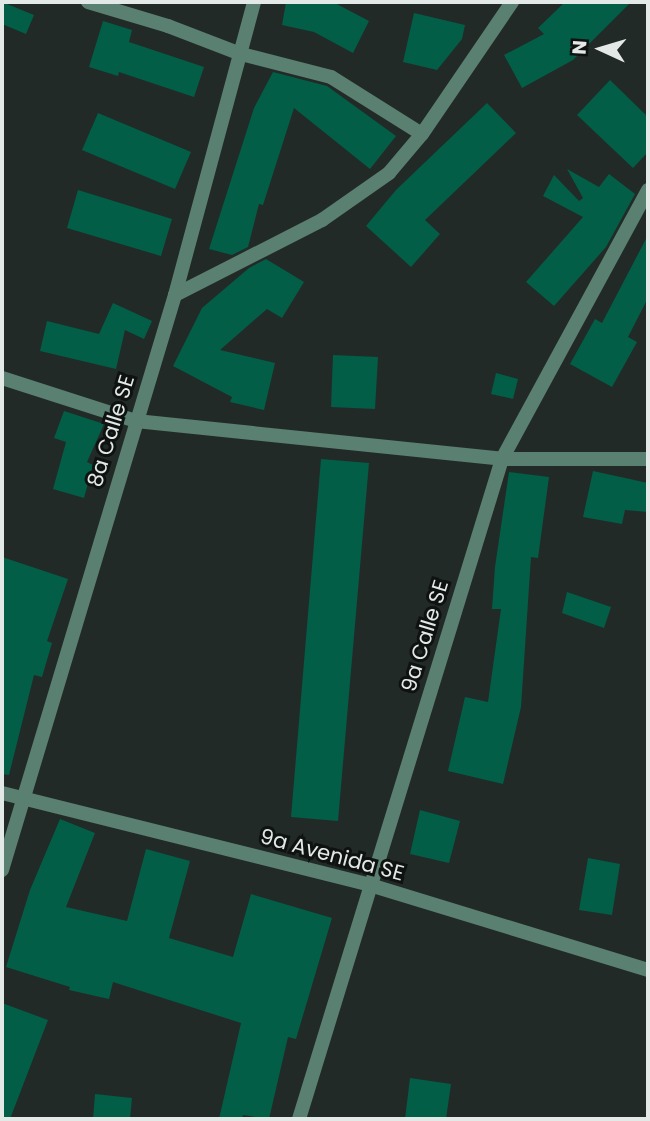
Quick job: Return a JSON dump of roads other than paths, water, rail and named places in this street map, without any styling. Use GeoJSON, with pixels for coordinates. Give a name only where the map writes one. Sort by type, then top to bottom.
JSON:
{"type":"FeatureCollection","features":[{"type":"Feature","properties":{"kind":"street"},"geometry":{"type":"LineString","coordinates":[[88,2],[168,26],[241,54],[331,77],[422,134]]}},
{"type":"Feature","properties":{"kind":"street","name":"8a Calle SE"},"geometry":{"type":"LineString","coordinates":[[2,870],[175,295],[254,2]]}},
{"type":"Feature","properties":{"kind":"street"},"geometry":{"type":"LineString","coordinates":[[175,295],[322,220],[389,173],[422,134],[512,2]]}},
{"type":"Feature","properties":{"kind":"street","name":"9a Calle SE"},"geometry":{"type":"LineString","coordinates":[[299,1119],[502,459],[648,190]]}},
{"type":"Feature","properties":{"kind":"street"},"geometry":{"type":"LineString","coordinates":[[2,379],[136,421],[502,459],[648,459]]}},
{"type":"Feature","properties":{"kind":"street","name":"9a Avenida SE"},"geometry":{"type":"LineString","coordinates":[[2,793],[370,885],[648,970]]}}]}
